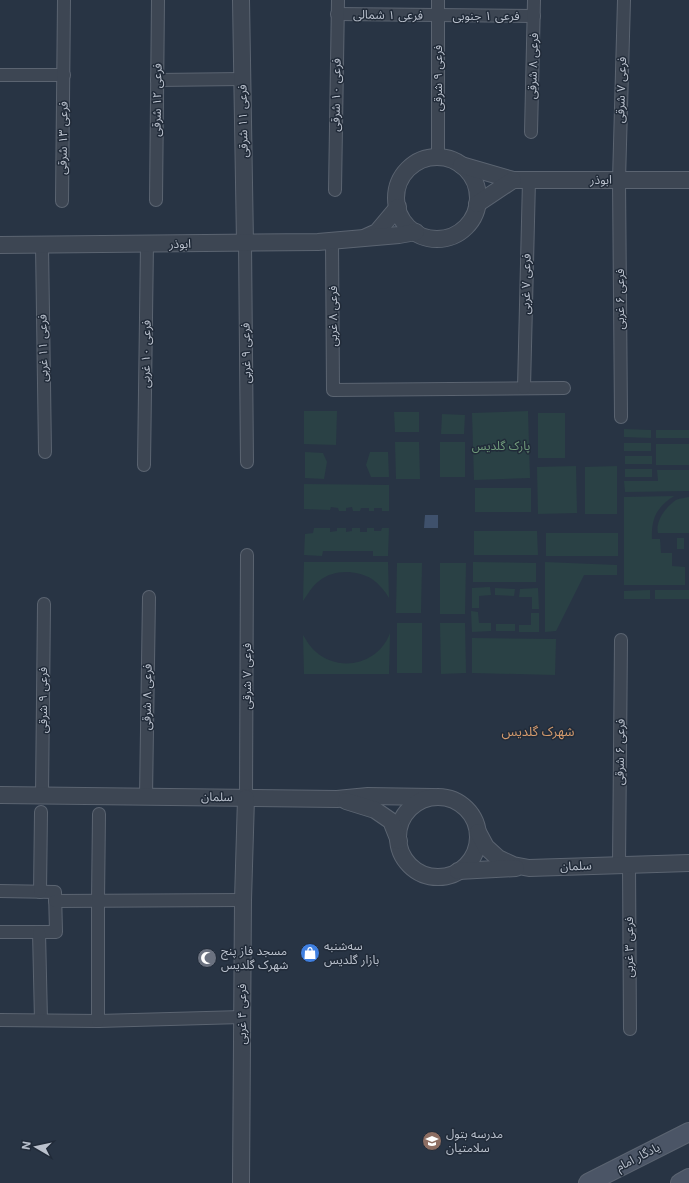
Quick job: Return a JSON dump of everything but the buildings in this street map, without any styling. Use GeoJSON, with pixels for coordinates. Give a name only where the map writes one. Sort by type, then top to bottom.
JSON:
{"type":"FeatureCollection","features":[{"type":"Feature","properties":{"kind":"main road","name":"یادگار امام"},"geometry":{"type":"LineString","coordinates":[[588,1183],[689,1132]]}},
{"type":"Feature","properties":{"kind":"main road"},"geometry":{"type":"LineString","coordinates":[[680,1183],[689,1178]]}},
{"type":"Feature","properties":{"kind":"street","name":"فرعی ۱۳ شرقی"},"geometry":{"type":"LineString","coordinates":[[62,201],[64,0]]}},
{"type":"Feature","properties":{"kind":"street","name":"فرعی ۱۲ شرقی"},"geometry":{"type":"LineString","coordinates":[[156,200],[158,0]]}},
{"type":"Feature","properties":{"kind":"street","name":"فرعی ۱۱ شرقی"},"geometry":{"type":"LineString","coordinates":[[241,0],[244,243]]}},
{"type":"Feature","properties":{"kind":"street","name":"فرعی ۱۰ شرقی"},"geometry":{"type":"LineString","coordinates":[[335,190],[338,0]]}},
{"type":"Feature","properties":{"kind":"street","name":"فرعی ۹ شرقی"},"geometry":{"type":"LineString","coordinates":[[438,0],[438,157]]}},
{"type":"Feature","properties":{"kind":"street","name":"فرعی ۸ شرقی"},"geometry":{"type":"LineString","coordinates":[[531,132],[534,0]]}},
{"type":"Feature","properties":{"kind":"street","name":"فرعی ۷ شرقی"},"geometry":{"type":"LineString","coordinates":[[619,180],[624,0]]}},
{"type":"Feature","properties":{"kind":"street","name":"فرعی ۱ شمالی"},"geometry":{"type":"LineString","coordinates":[[337,14],[438,16]]}},
{"type":"Feature","properties":{"kind":"street","name":"فرعی ۱ جنوبی"},"geometry":{"type":"LineString","coordinates":[[438,16],[534,16]]}},
{"type":"Feature","properties":{"kind":"street"},"geometry":{"type":"LineString","coordinates":[[0,75],[64,75]]}},
{"type":"Feature","properties":{"kind":"street"},"geometry":{"type":"LineString","coordinates":[[157,80],[243,79]]}},
{"type":"Feature","properties":{"kind":"street"},"geometry":{"type":"LineString","coordinates":[[438,157],[450,159],[461,164],[470,172],[478,193],[478,204],[473,217],[465,227],[454,235],[441,238],[428,238],[408,226],[401,217],[397,195],[400,182],[406,172],[415,164],[426,158],[438,157]]}},
{"type":"Feature","properties":{"kind":"street","name":"ابوذر"},"geometry":{"type":"LineString","coordinates":[[461,164],[512,180],[689,180]]}},
{"type":"Feature","properties":{"kind":"street"},"geometry":{"type":"LineString","coordinates":[[478,204],[512,180]]}},
{"type":"Feature","properties":{"kind":"street","name":"فرعی ۷ غربی"},"geometry":{"type":"LineString","coordinates":[[524,388],[529,180]]}},
{"type":"Feature","properties":{"kind":"street","name":"فرعی ۶ غربی"},"geometry":{"type":"LineString","coordinates":[[619,180],[621,417]]}},
{"type":"Feature","properties":{"kind":"street"},"geometry":{"type":"LineString","coordinates":[[361,239],[377,232],[398,207]]}},
{"type":"Feature","properties":{"kind":"street","name":"ابوذر"},"geometry":{"type":"LineString","coordinates":[[0,245],[332,241],[416,232]]}},
{"type":"Feature","properties":{"kind":"street","name":"فرعی ۸ غربی"},"geometry":{"type":"LineString","coordinates":[[332,241],[333,390],[524,388]]}},
{"type":"Feature","properties":{"kind":"street","name":"فرعی ۹ غربی"},"geometry":{"type":"LineString","coordinates":[[244,243],[247,462]]}},
{"type":"Feature","properties":{"kind":"street","name":"فرعی ۱۰ غربی"},"geometry":{"type":"LineString","coordinates":[[144,465],[147,244]]}},
{"type":"Feature","properties":{"kind":"street","name":"فرعی ۱۱ غربی"},"geometry":{"type":"LineString","coordinates":[[42,245],[44,452]]}},
{"type":"Feature","properties":{"kind":"street"},"geometry":{"type":"LineString","coordinates":[[524,388],[564,388]]}},
{"type":"Feature","properties":{"kind":"street","name":"فرعی ۷ شرقی"},"geometry":{"type":"LineString","coordinates":[[246,798],[247,555]]}},
{"type":"Feature","properties":{"kind":"street","name":"فرعی ۸ شرقی"},"geometry":{"type":"LineString","coordinates":[[146,797],[149,597]]}},
{"type":"Feature","properties":{"kind":"street","name":"فرعی ۹ شرقی"},"geometry":{"type":"LineString","coordinates":[[42,795],[44,604]]}},
{"type":"Feature","properties":{"kind":"street","name":"فرعی ۶ شرقی"},"geometry":{"type":"LineString","coordinates":[[621,640],[624,865]]}},
{"type":"Feature","properties":{"kind":"street","name":"سلمان"},"geometry":{"type":"LineString","coordinates":[[0,795],[337,799],[368,796],[433,797]]}},
{"type":"Feature","properties":{"kind":"street"},"geometry":{"type":"LineString","coordinates":[[399,842],[399,829],[403,817],[421,800],[433,797],[446,798],[458,802],[467,809],[474,820],[478,832],[478,844],[474,855],[458,872]]}},
{"type":"Feature","properties":{"kind":"street","name":"فرعی ۴ غربی"},"geometry":{"type":"LineString","coordinates":[[240,1183],[243,900],[246,798]]}},
{"type":"Feature","properties":{"kind":"street"},"geometry":{"type":"LineString","coordinates":[[337,799],[375,810],[391,821],[406,860],[421,873],[433,876],[446,876],[458,872],[529,868]]}},
{"type":"Feature","properties":{"kind":"street"},"geometry":{"type":"LineString","coordinates":[[40,892],[41,812]]}},
{"type":"Feature","properties":{"kind":"street"},"geometry":{"type":"LineString","coordinates":[[98,1021],[99,814]]}},
{"type":"Feature","properties":{"kind":"street","name":"سلمان"},"geometry":{"type":"LineString","coordinates":[[478,832],[486,846],[498,858],[513,866],[529,868],[689,863]]}},
{"type":"Feature","properties":{"kind":"street","name":"فرعی ۳ غربی"},"geometry":{"type":"LineString","coordinates":[[624,865],[630,1029]]}},
{"type":"Feature","properties":{"kind":"street"},"geometry":{"type":"LineString","coordinates":[[0,891],[55,892],[56,932],[0,932]]}},
{"type":"Feature","properties":{"kind":"street"},"geometry":{"type":"LineString","coordinates":[[55,901],[243,900]]}},
{"type":"Feature","properties":{"kind":"street"},"geometry":{"type":"LineString","coordinates":[[39,932],[41,1020]]}},
{"type":"Feature","properties":{"kind":"street"},"geometry":{"type":"LineString","coordinates":[[0,1020],[98,1021],[242,1017]]}},
{"type":"Feature","properties":{"kind":"green space"},"geometry":{"type":"Polygon","coordinates":[[[304,411],[337,411],[336,445],[304,444],[304,411]]]}},
{"type":"Feature","properties":{"kind":"green space","name":"پارک گلدیس"},"geometry":{"type":"Polygon","coordinates":[[[528,411],[530,478],[474,480],[472,413],[528,411]]]}},
{"type":"Feature","properties":{"kind":"green space"},"geometry":{"type":"Polygon","coordinates":[[[394,412],[419,412],[419,432],[395,432],[394,412]]]}},
{"type":"Feature","properties":{"kind":"green space","name":"پارک گلدیس"},"geometry":{"type":"Polygon","coordinates":[[[538,413],[565,413],[565,458],[538,458],[538,413]]]}},
{"type":"Feature","properties":{"kind":"green space","name":"پارک گلدیس"},"geometry":{"type":"Polygon","coordinates":[[[442,414],[465,415],[464,434],[441,434],[442,414]]]}},
{"type":"Feature","properties":{"kind":"green space"},"geometry":{"type":"Polygon","coordinates":[[[624,429],[651,430],[651,438],[624,437],[624,429]]]}},
{"type":"Feature","properties":{"kind":"green space"},"geometry":{"type":"Polygon","coordinates":[[[656,430],[689,430],[689,438],[656,438],[656,430]]]}},
{"type":"Feature","properties":{"kind":"green space"},"geometry":{"type":"Polygon","coordinates":[[[395,442],[419,442],[420,479],[396,479],[395,442]]]}},
{"type":"Feature","properties":{"kind":"green space","name":"پارک گلدیس"},"geometry":{"type":"Polygon","coordinates":[[[440,442],[465,442],[465,477],[440,477],[440,442]]]}},
{"type":"Feature","properties":{"kind":"green space"},"geometry":{"type":"Polygon","coordinates":[[[624,443],[651,443],[651,451],[624,451],[624,443]]]}},
{"type":"Feature","properties":{"kind":"green space"},"geometry":{"type":"Polygon","coordinates":[[[656,444],[689,444],[689,465],[656,465],[656,444]]]}},
{"type":"Feature","properties":{"kind":"green space"},"geometry":{"type":"Polygon","coordinates":[[[305,452],[323,453],[327,462],[324,479],[305,478],[305,452]]]}},
{"type":"Feature","properties":{"kind":"green space"},"geometry":{"type":"Polygon","coordinates":[[[370,452],[388,452],[389,477],[371,477],[366,465],[370,452]]]}},
{"type":"Feature","properties":{"kind":"green space"},"geometry":{"type":"Polygon","coordinates":[[[625,456],[652,456],[652,464],[625,464],[625,456]]]}},
{"type":"Feature","properties":{"kind":"green space","name":"پارک گلدیس"},"geometry":{"type":"Polygon","coordinates":[[[576,466],[577,513],[538,514],[537,467],[576,466]]]}},
{"type":"Feature","properties":{"kind":"green space"},"geometry":{"type":"Polygon","coordinates":[[[617,466],[617,514],[585,514],[585,467],[617,466]]]}},
{"type":"Feature","properties":{"kind":"green space"},"geometry":{"type":"Polygon","coordinates":[[[625,469],[652,469],[652,477],[625,477],[625,469]]]}},
{"type":"Feature","properties":{"kind":"green space"},"geometry":{"type":"Polygon","coordinates":[[[657,470],[689,470],[689,491],[625,492],[624,481],[658,481],[657,470]]]}},
{"type":"Feature","properties":{"kind":"green space"},"geometry":{"type":"Polygon","coordinates":[[[304,484],[389,485],[389,511],[382,511],[382,508],[374,508],[374,511],[369,511],[369,508],[361,508],[360,511],[353,511],[352,507],[346,508],[346,511],[339,511],[338,508],[331,507],[330,510],[304,509],[304,484]]]}},
{"type":"Feature","properties":{"kind":"green space","name":"پارک گلدیس"},"geometry":{"type":"Polygon","coordinates":[[[475,488],[531,488],[531,512],[475,512],[475,488]]]}},
{"type":"Feature","properties":{"kind":"green space"},"geometry":{"type":"Polygon","coordinates":[[[674,496],[663,504],[656,514],[653,525],[652,539],[660,539],[661,553],[672,553],[672,566],[685,567],[685,585],[624,585],[624,497],[674,496]]]}},
{"type":"Feature","properties":{"kind":"green space"},"geometry":{"type":"Polygon","coordinates":[[[689,497],[689,533],[658,533],[658,524],[665,510],[676,500],[689,497]]]}},
{"type":"Feature","properties":{"kind":"green space"},"geometry":{"type":"Polygon","coordinates":[[[314,528],[330,528],[330,532],[337,531],[337,528],[346,528],[346,532],[352,531],[352,528],[360,528],[360,532],[367,532],[367,528],[374,528],[374,531],[381,531],[382,528],[389,528],[388,556],[373,556],[373,551],[323,551],[322,556],[304,555],[305,534],[313,533],[314,528]]]}},
{"type":"Feature","properties":{"kind":"green space"},"geometry":{"type":"Polygon","coordinates":[[[474,531],[537,531],[538,555],[474,555],[474,531]]]}},
{"type":"Feature","properties":{"kind":"green space"},"geometry":{"type":"Polygon","coordinates":[[[546,533],[618,533],[618,556],[546,556],[546,533]]]}},
{"type":"Feature","properties":{"kind":"green space"},"geometry":{"type":"Polygon","coordinates":[[[677,538],[684,538],[684,549],[677,549],[677,538]]]}},
{"type":"Feature","properties":{"kind":"green space"},"geometry":{"type":"Polygon","coordinates":[[[304,562],[388,562],[389,598],[382,588],[372,579],[359,574],[345,572],[331,574],[319,581],[303,601],[304,562]]]}},
{"type":"Feature","properties":{"kind":"green space"},"geometry":{"type":"Polygon","coordinates":[[[473,562],[536,563],[536,582],[473,582],[473,562]]]}},
{"type":"Feature","properties":{"kind":"green space"},"geometry":{"type":"Polygon","coordinates":[[[545,562],[617,565],[617,575],[584,575],[556,631],[545,632],[545,562]]]}},
{"type":"Feature","properties":{"kind":"green space"},"geometry":{"type":"Polygon","coordinates":[[[397,563],[422,563],[421,613],[396,613],[397,563]]]}},
{"type":"Feature","properties":{"kind":"green space"},"geometry":{"type":"Polygon","coordinates":[[[440,563],[466,563],[465,614],[440,614],[440,563]]]}},
{"type":"Feature","properties":{"kind":"green space"},"geometry":{"type":"Polygon","coordinates":[[[490,587],[491,595],[479,596],[479,608],[472,608],[472,588],[490,587]]]}},
{"type":"Feature","properties":{"kind":"green space"},"geometry":{"type":"Polygon","coordinates":[[[495,588],[515,589],[514,596],[495,595],[495,588]]]}},
{"type":"Feature","properties":{"kind":"green space"},"geometry":{"type":"Polygon","coordinates":[[[538,588],[539,609],[532,609],[532,597],[519,597],[520,589],[538,588]]]}},
{"type":"Feature","properties":{"kind":"green space"},"geometry":{"type":"Polygon","coordinates":[[[650,590],[650,599],[624,599],[624,591],[650,590]]]}},
{"type":"Feature","properties":{"kind":"green space"},"geometry":{"type":"Polygon","coordinates":[[[655,590],[689,590],[689,599],[655,599],[655,590]]]}},
{"type":"Feature","properties":{"kind":"green space"},"geometry":{"type":"Polygon","coordinates":[[[471,611],[478,612],[479,623],[491,623],[491,631],[472,632],[471,611]]]}},
{"type":"Feature","properties":{"kind":"green space"},"geometry":{"type":"Polygon","coordinates":[[[531,613],[539,613],[539,632],[519,632],[519,625],[531,625],[531,613]]]}},
{"type":"Feature","properties":{"kind":"green space"},"geometry":{"type":"Polygon","coordinates":[[[397,623],[422,623],[422,673],[397,673],[397,623]]]}},
{"type":"Feature","properties":{"kind":"green space"},"geometry":{"type":"Polygon","coordinates":[[[440,623],[465,623],[466,673],[441,674],[440,623]]]}},
{"type":"Feature","properties":{"kind":"green space"},"geometry":{"type":"Polygon","coordinates":[[[496,624],[515,624],[515,631],[496,631],[496,624]]]}},
{"type":"Feature","properties":{"kind":"green space"},"geometry":{"type":"Polygon","coordinates":[[[390,633],[389,674],[304,674],[303,635],[316,652],[336,662],[347,663],[358,662],[377,652],[385,644],[390,633]]]}},
{"type":"Feature","properties":{"kind":"green space"},"geometry":{"type":"Polygon","coordinates":[[[472,638],[556,639],[555,675],[472,673],[472,638]]]}},
{"type":"Feature","properties":{"kind":"water"},"geometry":{"type":"Polygon","coordinates":[[[425,515],[438,515],[438,528],[424,528],[425,515]]]}},
{"type":"Feature","properties":{"kind":"place","name":"سه‌شنبه بازار گلدیس"},"geometry":{"type":"Point","coordinates":[310,953]}},
{"type":"Feature","properties":{"kind":"place","name":"مسجد فاز پنج شهرک گلدیس"},"geometry":{"type":"Point","coordinates":[207,958]}},
{"type":"Feature","properties":{"kind":"place","name":"مدرسه بتول سلامتیان"},"geometry":{"type":"Point","coordinates":[432,1141]}},
{"type":"Feature","properties":{"kind":"district","name":"شهرک گلدیس"},"geometry":{"type":"Point","coordinates":[538,731]}}]}
